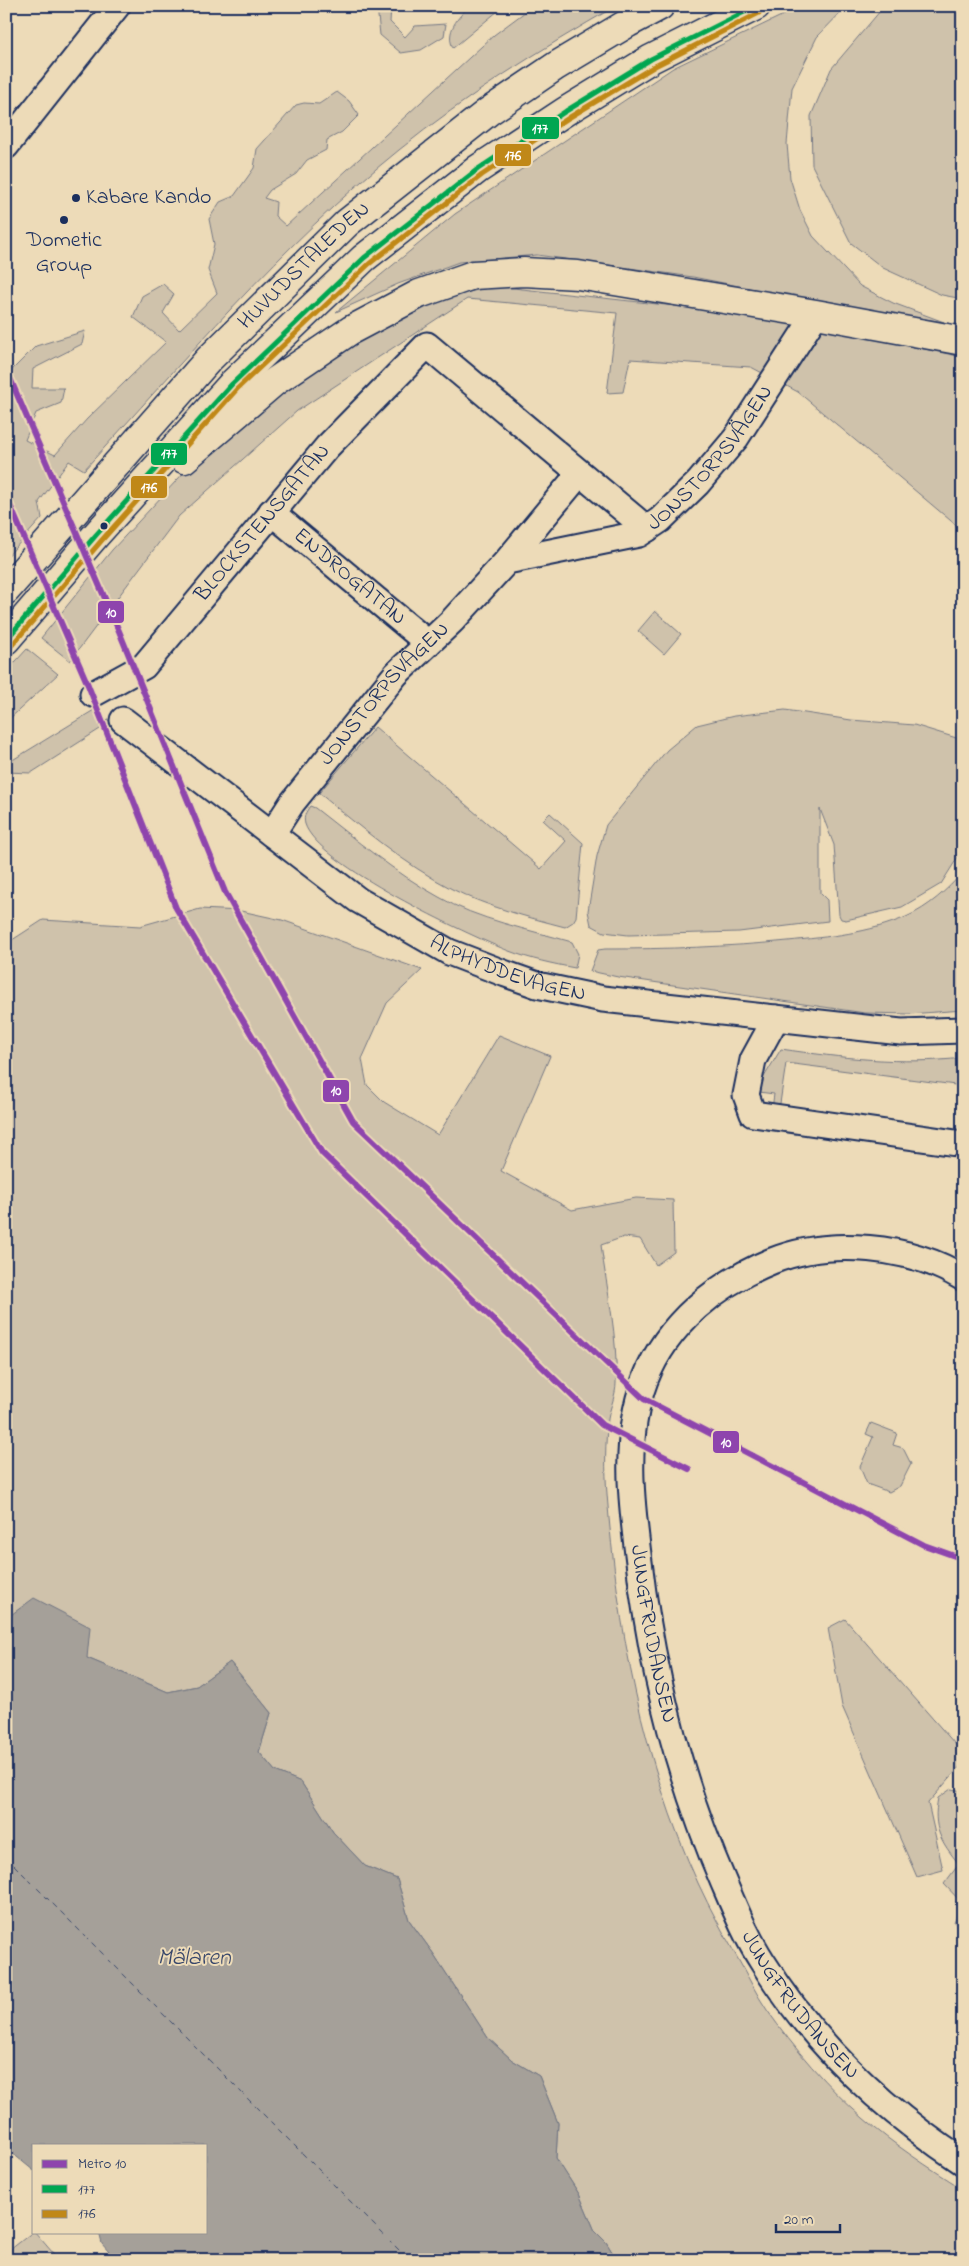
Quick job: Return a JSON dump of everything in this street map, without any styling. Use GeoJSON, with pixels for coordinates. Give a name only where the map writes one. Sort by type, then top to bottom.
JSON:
{"type":"FeatureCollection","features":[{"type":"Feature","properties":{"kind":"main road","name":"HUVUDSTALEDEN"},"geometry":{"type":"LineString","coordinates":[[6,590],[209,359],[347,224],[488,112],[556,66],[628,22],[660,6]]}},
{"type":"Feature","properties":{"kind":"main road","name":"HUVUDSTALEDEN"},"geometry":{"type":"LineString","coordinates":[[6,640],[96,535],[232,384],[364,258],[478,168],[566,111],[651,59],[756,6]]}},
{"type":"Feature","properties":{"kind":"main road"},"geometry":{"type":"LineString","coordinates":[[96,535],[274,382],[351,330],[376,316],[419,294],[473,275],[524,272],[578,275],[816,314],[963,341]]}},
{"type":"Feature","properties":{"kind":"street"},"geometry":{"type":"LineString","coordinates":[[6,146],[117,6]]}},
{"type":"Feature","properties":{"kind":"street","name":"JONSTORPSVÄGEN"},"geometry":{"type":"LineString","coordinates":[[507,561],[639,534],[660,520],[698,483],[736,438],[816,314]]}},
{"type":"Feature","properties":{"kind":"street","name":"BLOCKSTENSGATAN"},"geometry":{"type":"LineString","coordinates":[[92,694],[144,666],[327,447],[427,345],[580,474]]}},
{"type":"Feature","properties":{"kind":"street"},"geometry":{"type":"LineString","coordinates":[[580,474],[647,529]]}},
{"type":"Feature","properties":{"kind":"street","name":"JONSTORPSVÄGEN"},"geometry":{"type":"LineString","coordinates":[[272,834],[292,803],[384,688],[507,561],[580,474]]}},
{"type":"Feature","properties":{"kind":"street","name":"ENDROGATAN"},"geometry":{"type":"LineString","coordinates":[[271,512],[428,643]]}},
{"type":"Feature","properties":{"kind":"street","name":"ALPHYDDEVÄGEN"},"geometry":{"type":"LineString","coordinates":[[123,720],[358,900],[449,952],[537,985],[603,999],[901,1032],[963,1030]]}},
{"type":"Feature","properties":{"kind":"street"},"geometry":{"type":"LineString","coordinates":[[776,1018],[753,1060],[746,1095],[753,1114],[963,1144]]}},
{"type":"Feature","properties":{"kind":"street","name":"JUNGFRUDANSEN"},"geometry":{"type":"LineString","coordinates":[[963,1278],[927,1262],[870,1248],[812,1250],[782,1257],[751,1269],[702,1301],[681,1322],[664,1346],[646,1377],[637,1407],[630,1450],[632,1509],[644,1604],[660,1690],[693,1806],[745,1932],[760,1960],[814,2035],[852,2075],[893,2111],[931,2141],[963,2162]]}},
{"type":"Feature","properties":{"kind":"shaded area"},"geometry":{"type":"Polygon","coordinates":[[[377,6],[391,6],[390,22],[405,37],[415,26],[446,24],[444,36],[421,50],[401,53],[380,35],[377,6]]]}},
{"type":"Feature","properties":{"kind":"shaded area"},"geometry":{"type":"Polygon","coordinates":[[[469,6],[504,6],[453,48],[451,42],[452,30],[457,20],[469,6]]]}},
{"type":"Feature","properties":{"kind":"shaded area"},"geometry":{"type":"Polygon","coordinates":[[[533,6],[616,6],[532,56],[477,92],[424,130],[356,186],[315,224],[236,304],[84,470],[69,461],[39,502],[42,518],[6,558],[6,376],[36,346],[85,331],[82,344],[33,369],[32,388],[64,388],[61,403],[36,413],[25,440],[55,455],[87,419],[166,342],[133,317],[142,296],[163,284],[174,294],[163,313],[179,330],[217,293],[208,270],[214,244],[209,219],[220,202],[234,196],[254,168],[257,149],[296,105],[304,103],[319,104],[337,92],[349,101],[359,115],[342,132],[327,140],[326,150],[307,160],[296,174],[270,190],[264,198],[276,202],[275,216],[286,226],[494,35],[533,6]]]}},
{"type":"Feature","properties":{"kind":"shaded area"},"geometry":{"type":"Polygon","coordinates":[[[802,6],[847,6],[817,37],[792,88],[787,144],[790,178],[800,210],[813,236],[860,286],[893,303],[944,322],[835,305],[693,277],[537,255],[459,262],[398,284],[336,312],[455,214],[673,68],[802,6]]]}},
{"type":"Feature","properties":{"kind":"shaded area"},"geometry":{"type":"Polygon","coordinates":[[[887,6],[963,6],[963,299],[942,295],[883,268],[851,243],[812,165],[811,116],[831,69],[881,10],[887,6]]]}},
{"type":"Feature","properties":{"kind":"shaded area"},"geometry":{"type":"Polygon","coordinates":[[[495,286],[765,316],[963,357],[963,531],[798,392],[751,367],[630,359],[623,392],[607,393],[617,313],[467,299],[297,411],[179,516],[70,661],[41,638],[112,550],[190,466],[320,364],[430,301],[495,286]]]}},
{"type":"Feature","properties":{"kind":"shaded area"},"geometry":{"type":"Polygon","coordinates":[[[655,611],[681,634],[664,654],[638,631],[655,611]]]}},
{"type":"Feature","properties":{"kind":"shaded area"},"geometry":{"type":"Polygon","coordinates":[[[27,649],[58,674],[6,722],[6,672],[27,649]]]}},
{"type":"Feature","properties":{"kind":"shaded area"},"geometry":{"type":"Polygon","coordinates":[[[94,710],[111,722],[31,773],[6,772],[6,764],[94,710]]]}},
{"type":"Feature","properties":{"kind":"shaded area"},"geometry":{"type":"Polygon","coordinates":[[[785,710],[851,720],[914,725],[963,740],[963,849],[941,884],[902,907],[846,920],[841,919],[839,915],[834,845],[820,809],[820,893],[827,900],[828,921],[739,932],[628,935],[604,932],[591,925],[588,911],[597,856],[606,825],[667,750],[697,725],[734,716],[785,710]]]}},
{"type":"Feature","properties":{"kind":"shaded area"},"geometry":{"type":"Polygon","coordinates":[[[375,727],[541,869],[566,841],[543,820],[550,813],[583,843],[576,917],[573,922],[565,927],[494,906],[452,889],[400,857],[319,793],[375,727]]]}},
{"type":"Feature","properties":{"kind":"shaded area"},"geometry":{"type":"Polygon","coordinates":[[[310,806],[423,888],[454,905],[486,918],[572,942],[578,954],[575,968],[525,956],[489,943],[364,878],[336,858],[316,840],[304,821],[305,814],[310,806]]]}},
{"type":"Feature","properties":{"kind":"shaded area"},"geometry":{"type":"Polygon","coordinates":[[[963,872],[963,1010],[909,1014],[865,1013],[618,977],[590,971],[598,950],[765,943],[863,931],[906,917],[922,908],[944,892],[963,872]]]}},
{"type":"Feature","properties":{"kind":"shaded area"},"geometry":{"type":"Polygon","coordinates":[[[200,909],[241,911],[282,920],[422,970],[387,1003],[362,1059],[367,1085],[384,1102],[438,1135],[499,1035],[550,1056],[501,1171],[572,1210],[636,1198],[673,1200],[674,1252],[656,1265],[640,1239],[624,1237],[601,1245],[614,1331],[616,1366],[616,1387],[608,1419],[606,1485],[618,1594],[626,1643],[648,1742],[662,1790],[698,1883],[763,2004],[800,2053],[850,2106],[899,2147],[963,2189],[963,2260],[617,2260],[606,2242],[595,2231],[579,2194],[556,2158],[558,2123],[539,2076],[512,2060],[488,2038],[433,1953],[409,1920],[397,1879],[365,1866],[333,1832],[301,1782],[275,1771],[259,1752],[271,1713],[230,1662],[197,1686],[168,1692],[87,1658],[6,1615],[6,944],[43,920],[140,926],[200,909]]]}},
{"type":"Feature","properties":{"kind":"shaded area"},"geometry":{"type":"Polygon","coordinates":[[[781,1049],[872,1060],[917,1061],[963,1058],[963,1086],[786,1063],[779,1110],[772,1109],[774,1094],[759,1092],[764,1077],[781,1049]]]}},
{"type":"Feature","properties":{"kind":"shaded area"},"geometry":{"type":"Polygon","coordinates":[[[871,1423],[897,1433],[893,1445],[903,1448],[911,1464],[900,1486],[889,1492],[867,1484],[860,1467],[873,1437],[866,1434],[871,1423]]]}},
{"type":"Feature","properties":{"kind":"shaded area"},"geometry":{"type":"Polygon","coordinates":[[[845,1619],[963,1753],[963,1763],[928,1803],[943,1870],[917,1877],[842,1706],[828,1628],[845,1619]]]}},
{"type":"Feature","properties":{"kind":"shaded area"},"geometry":{"type":"Polygon","coordinates":[[[951,1789],[963,1791],[963,1934],[954,1922],[962,1903],[944,1884],[959,1864],[947,1849],[939,1834],[936,1818],[938,1798],[951,1789]]]}},
{"type":"Feature","properties":{"kind":"shaded area"},"geometry":{"type":"Polygon","coordinates":[[[32,2233],[37,2234],[59,2260],[6,2260],[6,2253],[32,2233]]]}},
{"type":"Feature","properties":{"kind":"water","name":"Mälaren"},"geometry":{"type":"Polygon","coordinates":[[[34,1598],[90,1627],[87,1658],[168,1692],[197,1686],[230,1662],[271,1713],[259,1752],[275,1771],[301,1782],[333,1832],[365,1866],[397,1879],[409,1920],[433,1953],[488,2038],[512,2060],[539,2076],[558,2123],[556,2158],[579,2194],[595,2231],[606,2242],[617,2260],[116,2260],[102,2244],[100,2234],[208,2234],[208,2144],[32,2144],[32,2169],[6,2148],[6,1615],[8,1617],[34,1598]]]}},
{"type":"Feature","properties":{"kind":"ferry route"},"geometry":{"type":"LineString","coordinates":[[6,1857],[409,2260]]}},
{"type":"Feature","properties":{"kind":"metro line","name":"10"},"geometry":{"type":"LineString","coordinates":[[6,369],[119,631],[225,892],[353,1121],[644,1399],[924,1545],[963,1559]]}},
{"type":"Feature","properties":{"kind":"metro line","name":"10"},"geometry":{"type":"LineString","coordinates":[[6,496],[88,685],[176,908],[322,1153],[602,1425],[689,1469]]}},
{"type":"Feature","properties":{"kind":"transit line","name":"177"},"geometry":{"type":"LineString","coordinates":[[6,640],[96,535],[232,384],[364,258],[478,169],[566,111],[651,59],[756,6]]}},
{"type":"Feature","properties":{"kind":"transit line","name":"176"},"geometry":{"type":"LineString","coordinates":[[12,645],[102,540],[237,389],[369,264],[482,175],[570,117],[655,66],[759,13]]}},
{"type":"Feature","properties":{"kind":"place","name":"Kabare Kando"},"geometry":{"type":"Point","coordinates":[76,198]}},
{"type":"Feature","properties":{"kind":"place","name":"Dometic Group"},"geometry":{"type":"Point","coordinates":[64,220]}}]}
